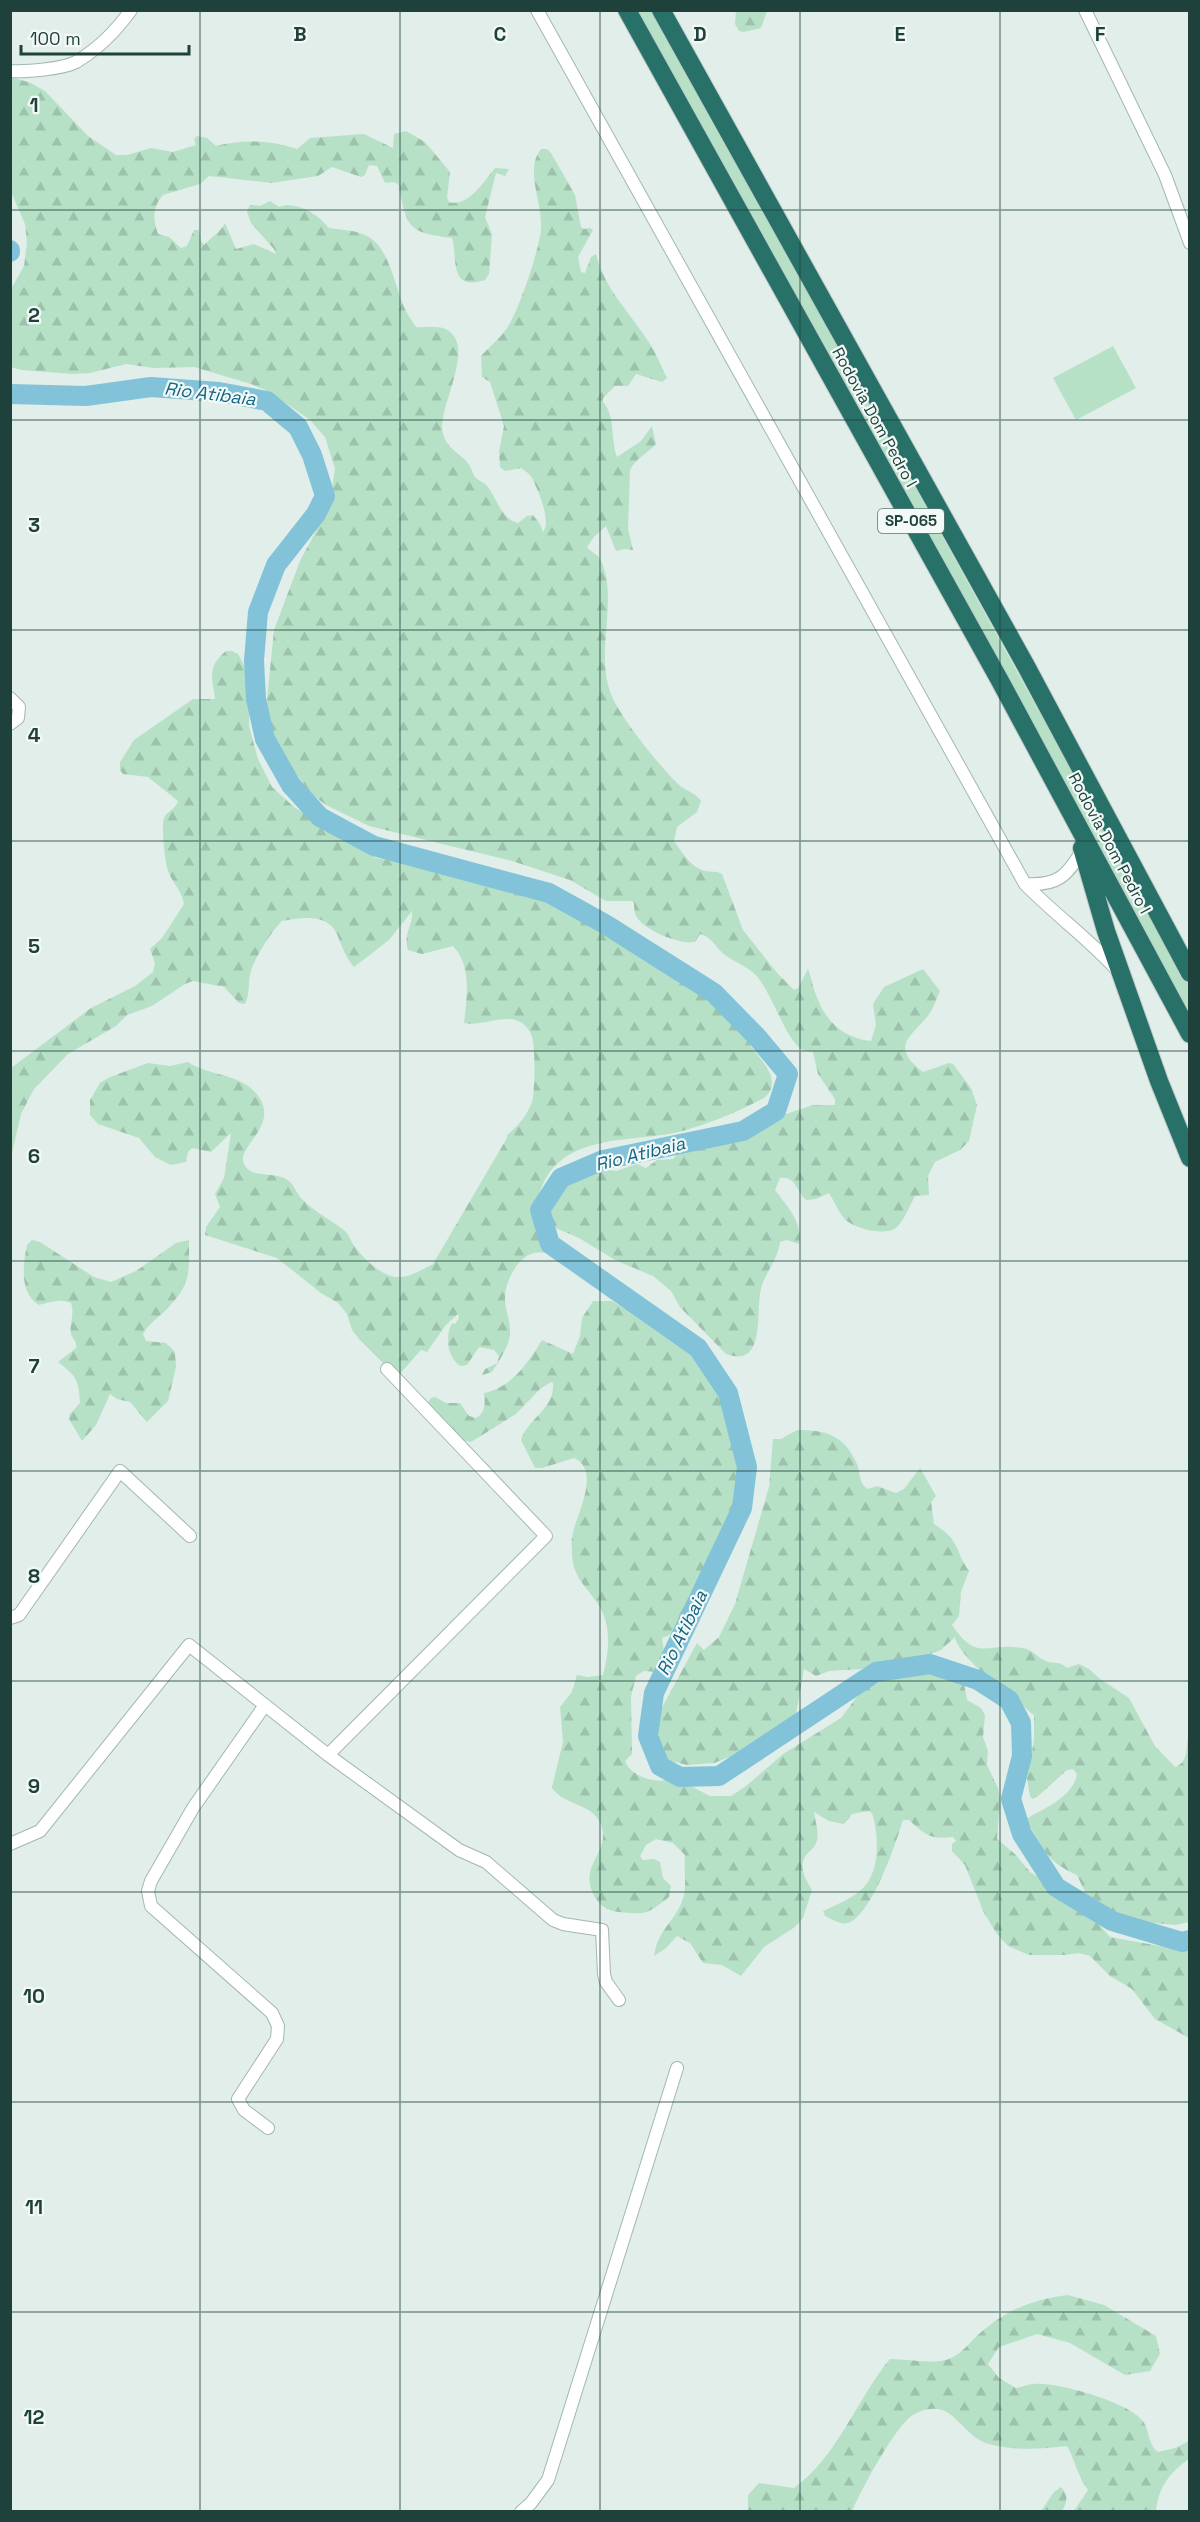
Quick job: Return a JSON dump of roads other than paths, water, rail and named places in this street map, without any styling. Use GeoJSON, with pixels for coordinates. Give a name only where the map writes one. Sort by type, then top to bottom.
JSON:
{"type":"FeatureCollection","features":[{"type":"Feature","properties":{"kind":"highway","name":"Rodovia Dom Pedro I"},"geometry":{"type":"LineString","coordinates":[[627,10],[1046,764],[1190,1034]]}},
{"type":"Feature","properties":{"kind":"highway","name":"Rodovia Dom Pedro I"},"geometry":{"type":"LineString","coordinates":[[661,10],[1026,666],[1190,973]]}},
{"type":"Feature","properties":{"kind":"highway"},"geometry":{"type":"LineString","coordinates":[[1046,764],[1083,849],[1106,931],[1159,1081],[1190,1158]]}},
{"type":"Feature","properties":{"kind":"street"},"geometry":{"type":"LineString","coordinates":[[10,71],[23,72],[74,63],[113,34],[131,10]]}},
{"type":"Feature","properties":{"kind":"street"},"geometry":{"type":"LineString","coordinates":[[537,10],[1025,884],[1103,955],[1123,978]]}},
{"type":"Feature","properties":{"kind":"street"},"geometry":{"type":"LineString","coordinates":[[1085,10],[1165,175],[1190,243]]}},
{"type":"Feature","properties":{"kind":"street"},"geometry":{"type":"LineString","coordinates":[[10,698],[19,707],[18,718],[10,724]]}},
{"type":"Feature","properties":{"kind":"street"},"geometry":{"type":"LineString","coordinates":[[1025,884],[1045,885],[1061,878],[1073,866],[1083,849]]}},
{"type":"Feature","properties":{"kind":"street"},"geometry":{"type":"LineString","coordinates":[[328,1755],[546,1536],[387,1369]]}},
{"type":"Feature","properties":{"kind":"street"},"geometry":{"type":"LineString","coordinates":[[10,1618],[19,1615],[120,1471],[190,1536]]}},
{"type":"Feature","properties":{"kind":"street"},"geometry":{"type":"LineString","coordinates":[[10,1844],[40,1831],[189,1645],[328,1755],[459,1850],[486,1862],[553,1920],[563,1924],[602,1930],[604,1974],[606,1982],[619,2000]]}},
{"type":"Feature","properties":{"kind":"street"},"geometry":{"type":"LineString","coordinates":[[265,1705],[193,1808],[151,1881],[148,1892],[151,1906],[272,2013],[278,2026],[278,2039],[238,2099],[244,2110],[268,2128]]}},
{"type":"Feature","properties":{"kind":"street"},"geometry":{"type":"LineString","coordinates":[[521,2511],[531,2503],[548,2480],[677,2068]]}},
{"type":"Feature","properties":{"kind":"waterway","name":"Rio Atibaia"},"geometry":{"type":"LineString","coordinates":[[10,394],[86,396],[151,387],[219,392],[267,401],[298,427],[312,455],[325,496],[316,514],[276,565],[258,612],[254,660],[256,699],[265,739],[291,785],[320,817],[374,846],[549,893],[605,924],[714,993],[757,1037],[788,1074],[776,1111],[743,1131],[603,1160],[561,1178],[540,1210],[550,1244],[698,1348],[728,1393],[747,1467],[742,1508],[654,1693],[648,1736],[660,1766],[680,1777],[719,1776],[876,1672],[930,1664],[978,1680],[1009,1700],[1021,1723],[1022,1756],[1011,1799],[1022,1834],[1056,1887],[1112,1921],[1182,1942],[1190,1940]]}}]}
